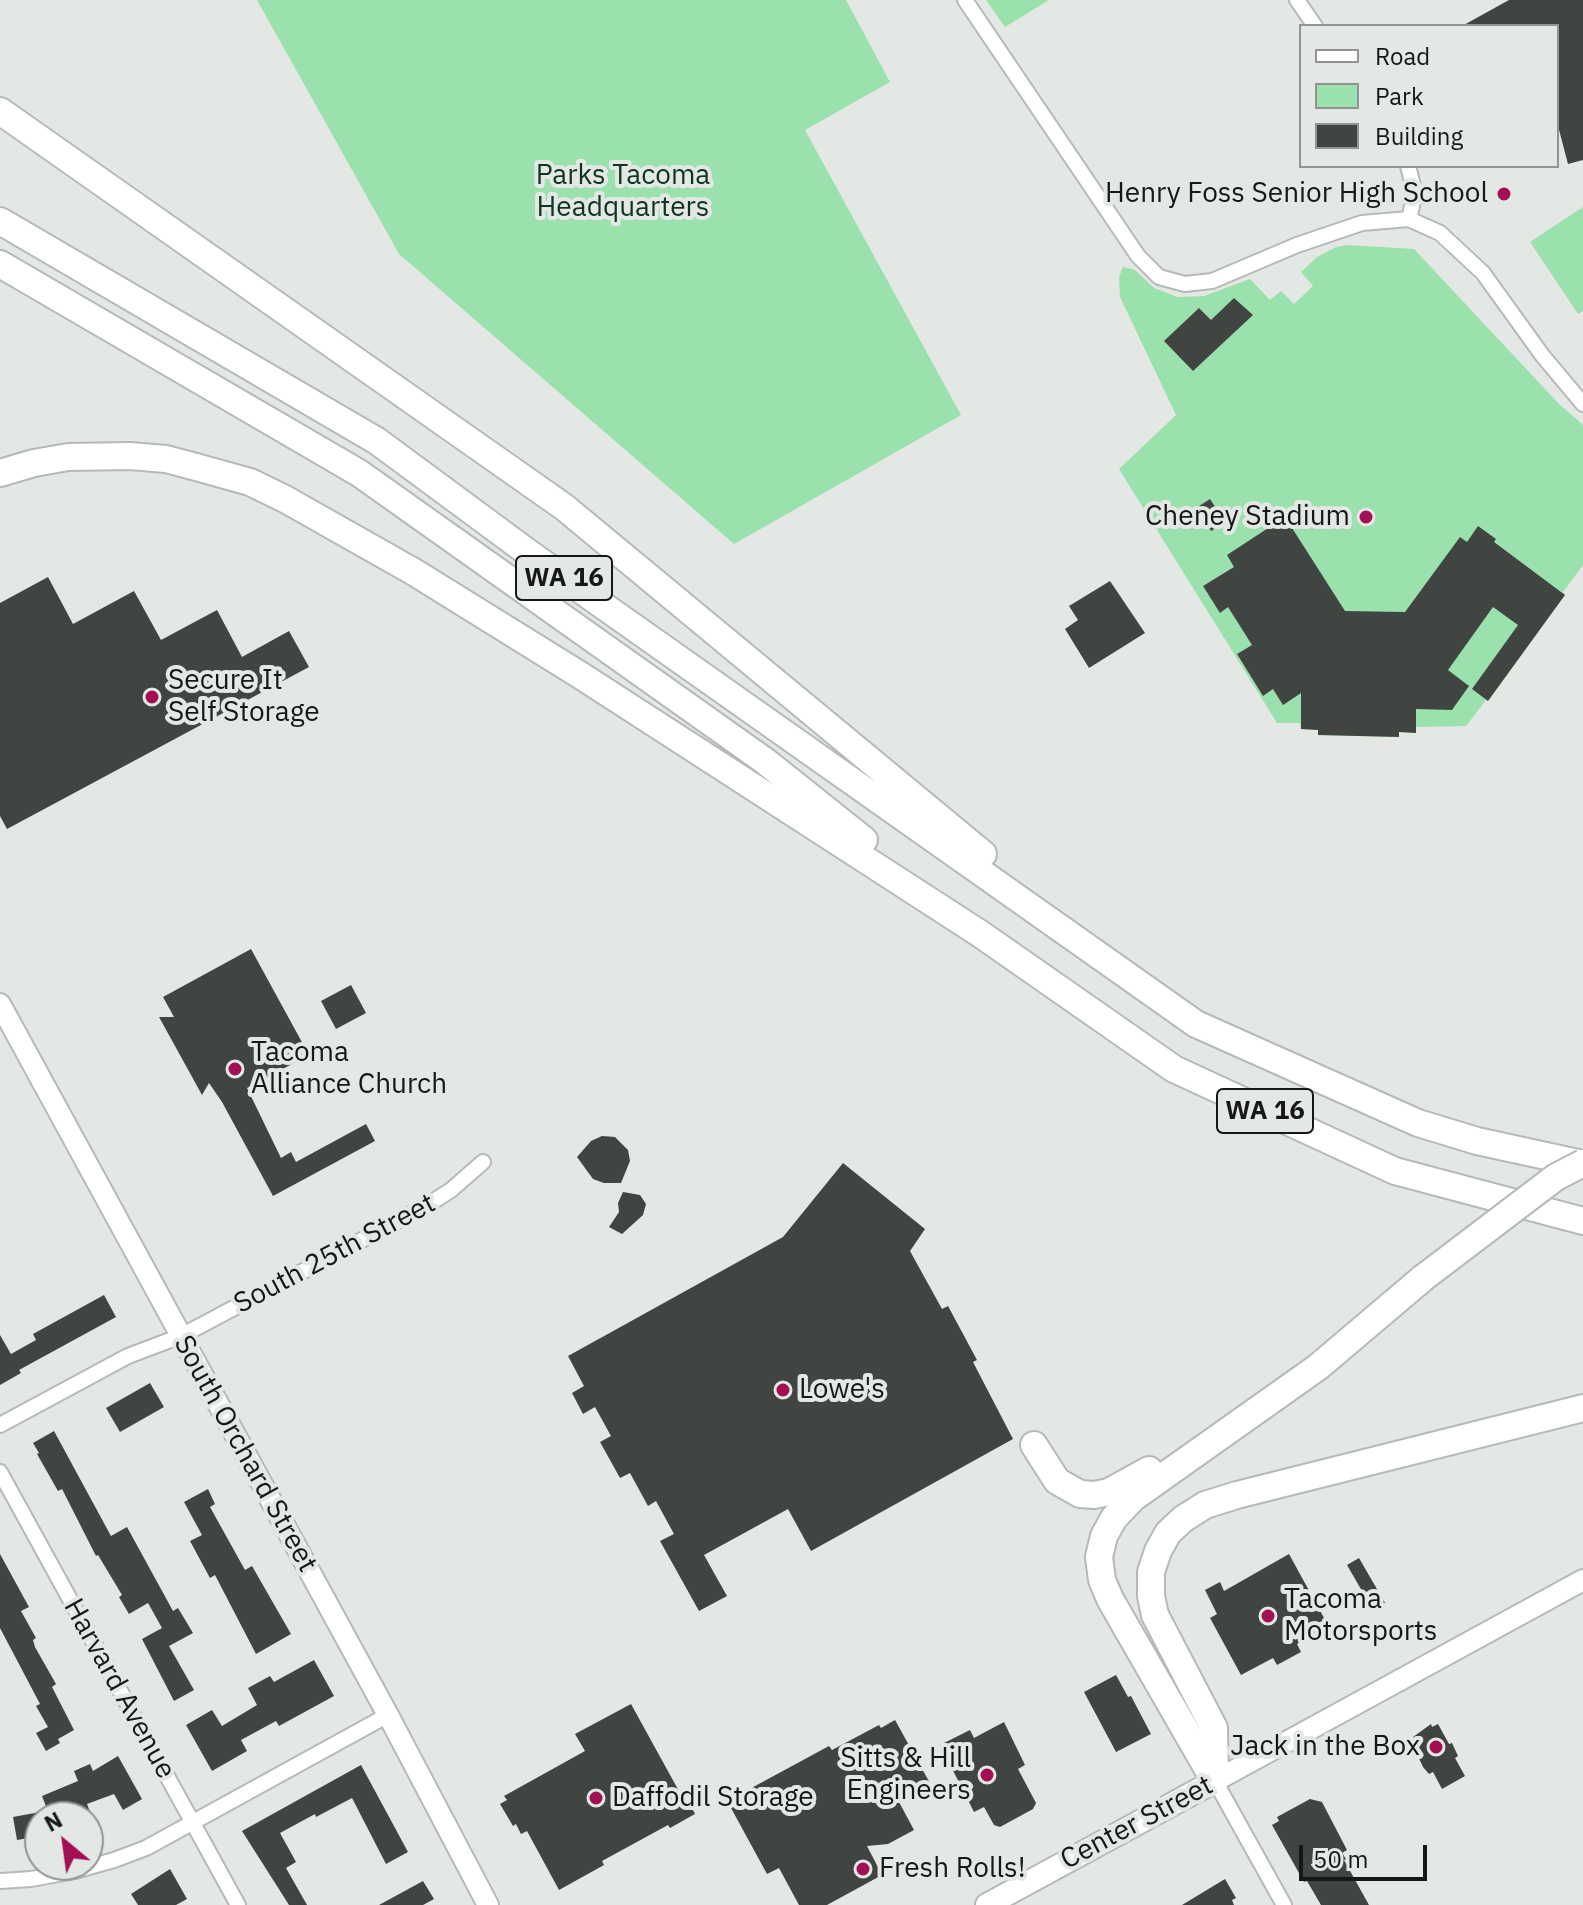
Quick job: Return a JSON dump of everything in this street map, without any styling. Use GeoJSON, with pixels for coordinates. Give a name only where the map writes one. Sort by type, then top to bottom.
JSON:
{"type":"FeatureCollection","features":[{"type":"Feature","properties":{"kind":"highway"},"geometry":{"type":"LineString","coordinates":[[0,111],[564,507],[894,778],[1111,962]]}},
{"type":"Feature","properties":{"kind":"highway","name":"WA 16"},"geometry":{"type":"LineString","coordinates":[[0,221],[377,441],[530,554],[1196,1024],[1418,1123],[1477,1141],[1583,1163]]}},
{"type":"Feature","properties":{"kind":"highway","name":"WA 16"},"geometry":{"type":"LineString","coordinates":[[0,264],[359,473],[765,761],[979,933],[1174,1069],[1395,1171],[1583,1221]]}},
{"type":"Feature","properties":{"kind":"highway"},"geometry":{"type":"LineString","coordinates":[[0,457],[34,448],[90,440],[142,442],[197,452],[254,473],[593,682],[979,933]]}},
{"type":"Feature","properties":{"kind":"highway"},"geometry":{"type":"LineString","coordinates":[[0,473],[34,463],[102,455],[166,459],[250,482],[414,572]]}},
{"type":"Feature","properties":{"kind":"highway"},"geometry":{"type":"LineString","coordinates":[[1215,1781],[1102,1580],[1099,1557],[1104,1536],[1114,1518],[1133,1498],[1318,1367],[1423,1278],[1556,1177],[1583,1163]]}},
{"type":"Feature","properties":{"kind":"highway"},"geometry":{"type":"LineString","coordinates":[[1215,1781],[1214,1728],[1155,1615],[1151,1596],[1151,1572],[1168,1533],[1205,1505],[1237,1495],[1583,1408]]}},
{"type":"Feature","properties":{"kind":"highway"},"geometry":{"type":"LineString","coordinates":[[1034,1445],[1057,1481],[1080,1494],[1094,1495],[1109,1492],[1156,1465],[1194,1453]]}},
{"type":"Feature","properties":{"kind":"main road","name":"South Orchard Street"},"geometry":{"type":"LineString","coordinates":[[0,1004],[388,1715],[488,1905]]}},
{"type":"Feature","properties":{"kind":"main road","name":"Center Street"},"geometry":{"type":"LineString","coordinates":[[987,1905],[1583,1580]]}},
{"type":"Feature","properties":{"kind":"street"},"geometry":{"type":"LineString","coordinates":[[965,0],[1138,256],[1159,277],[1185,284],[1212,281],[1297,245],[1362,223],[1409,219],[1440,233],[1483,273],[1542,355],[1583,404]]}},
{"type":"Feature","properties":{"kind":"street"},"geometry":{"type":"LineString","coordinates":[[1297,0],[1314,24]]}},
{"type":"Feature","properties":{"kind":"street"},"geometry":{"type":"LineString","coordinates":[[1409,168],[1415,193],[1409,219]]}},
{"type":"Feature","properties":{"kind":"street","name":"South 25th Street"},"geometry":{"type":"LineString","coordinates":[[0,1425],[128,1356],[181,1336],[426,1206],[451,1190],[483,1162]]}},
{"type":"Feature","properties":{"kind":"street","name":"Harvard Avenue"},"geometry":{"type":"LineString","coordinates":[[0,1472],[238,1905]]}},
{"type":"Feature","properties":{"kind":"street"},"geometry":{"type":"LineString","coordinates":[[0,1881],[60,1874],[146,1848],[388,1715]]}},
{"type":"Feature","properties":{"kind":"street"},"geometry":{"type":"LineString","coordinates":[[1215,1781],[1284,1905]]}},
{"type":"Feature","properties":{"kind":"green space","name":"Parks Tacoma Headquarters"},"geometry":{"type":"Polygon","coordinates":[[[257,0],[846,0],[890,82],[805,130],[961,415],[734,544],[399,254],[257,0]]]}},
{"type":"Feature","properties":{"kind":"green space"},"geometry":{"type":"Polygon","coordinates":[[[986,0],[1049,0],[1005,27],[986,0]]]}},
{"type":"Feature","properties":{"kind":"green space"},"geometry":{"type":"Polygon","coordinates":[[[1583,207],[1583,311],[1578,314],[1530,242],[1583,207]]]}},
{"type":"Feature","properties":{"kind":"green space","name":"Cheney Stadium"},"geometry":{"type":"Polygon","coordinates":[[[1347,245],[1414,249],[1559,404],[1583,425],[1583,565],[1488,701],[1466,726],[1416,727],[1416,733],[1399,732],[1399,737],[1318,735],[1318,730],[1301,729],[1300,723],[1277,723],[1119,469],[1176,415],[1120,297],[1119,277],[1123,267],[1135,270],[1154,288],[1177,297],[1204,296],[1250,279],[1270,300],[1281,291],[1294,304],[1313,286],[1301,272],[1317,257],[1347,245]]]}},
{"type":"Feature","properties":{"kind":"building"},"geometry":{"type":"Polygon","coordinates":[[[1509,0],[1583,0],[1583,160],[1568,164],[1559,130],[1559,24],[1466,24],[1509,0]]]}},
{"type":"Feature","properties":{"kind":"building"},"geometry":{"type":"Polygon","coordinates":[[[1234,298],[1253,315],[1193,371],[1164,341],[1199,308],[1211,320],[1234,298]]]}},
{"type":"Feature","properties":{"kind":"building"},"geometry":{"type":"Polygon","coordinates":[[[1210,499],[1225,522],[1211,531],[1196,508],[1210,499]]]}},
{"type":"Feature","properties":{"kind":"building"},"geometry":{"type":"Polygon","coordinates":[[[1285,517],[1345,611],[1405,612],[1460,537],[1467,542],[1478,526],[1496,539],[1494,542],[1565,595],[1488,701],[1472,689],[1518,625],[1493,607],[1448,670],[1469,686],[1452,710],[1416,709],[1416,733],[1399,732],[1399,737],[1318,735],[1318,730],[1301,729],[1301,693],[1283,705],[1273,689],[1263,696],[1237,654],[1252,645],[1228,607],[1220,613],[1203,586],[1234,567],[1227,555],[1285,517]]]}},
{"type":"Feature","properties":{"kind":"building"},"geometry":{"type":"Polygon","coordinates":[[[48,577],[73,624],[134,591],[161,640],[217,610],[242,657],[289,631],[309,667],[7,829],[0,816],[0,603],[48,577]]]}},
{"type":"Feature","properties":{"kind":"building"},"geometry":{"type":"Polygon","coordinates":[[[1110,581],[1145,633],[1089,668],[1065,629],[1078,620],[1069,606],[1110,581]]]}},
{"type":"Feature","properties":{"kind":"building","name":"Tacoma Alliance Church"},"geometry":{"type":"Polygon","coordinates":[[[251,949],[309,1055],[247,1088],[281,1158],[291,1152],[296,1162],[366,1124],[375,1141],[273,1196],[222,1102],[209,1083],[202,1095],[159,1017],[174,1017],[163,997],[251,949]]]}},
{"type":"Feature","properties":{"kind":"building"},"geometry":{"type":"Polygon","coordinates":[[[351,985],[366,1013],[336,1029],[321,1001],[351,985]]]}},
{"type":"Feature","properties":{"kind":"building"},"geometry":{"type":"Polygon","coordinates":[[[602,1136],[615,1137],[628,1150],[630,1161],[621,1183],[604,1183],[593,1179],[577,1157],[591,1141],[602,1136]]]}},
{"type":"Feature","properties":{"kind":"building","name":"Lowe's"},"geometry":{"type":"Polygon","coordinates":[[[843,1163],[925,1229],[910,1251],[942,1309],[948,1306],[1013,1439],[811,1551],[788,1509],[704,1555],[727,1596],[699,1611],[660,1541],[674,1534],[656,1501],[648,1506],[630,1473],[620,1478],[600,1442],[611,1436],[595,1407],[583,1414],[572,1393],[584,1386],[568,1356],[783,1237],[843,1163]]]}},
{"type":"Feature","properties":{"kind":"building"},"geometry":{"type":"Polygon","coordinates":[[[623,1192],[640,1195],[646,1204],[643,1215],[622,1234],[609,1227],[619,1212],[618,1203],[623,1192]]]}},
{"type":"Feature","properties":{"kind":"building"},"geometry":{"type":"Polygon","coordinates":[[[104,1295],[116,1317],[19,1370],[21,1373],[0,1385],[0,1335],[11,1354],[36,1340],[33,1334],[104,1295]]]}},
{"type":"Feature","properties":{"kind":"building"},"geometry":{"type":"Polygon","coordinates":[[[150,1383],[164,1407],[120,1432],[106,1408],[150,1383]]]}},
{"type":"Feature","properties":{"kind":"building"},"geometry":{"type":"Polygon","coordinates":[[[54,1431],[111,1536],[127,1527],[173,1611],[178,1608],[193,1633],[169,1646],[194,1690],[174,1701],[142,1639],[162,1628],[148,1603],[129,1614],[119,1597],[122,1595],[96,1556],[62,1489],[58,1491],[37,1454],[33,1443],[54,1431]]]}},
{"type":"Feature","properties":{"kind":"building"},"geometry":{"type":"Polygon","coordinates":[[[208,1489],[215,1504],[210,1507],[245,1570],[252,1566],[291,1634],[256,1654],[215,1575],[210,1578],[190,1541],[202,1535],[184,1502],[208,1489]]]}},
{"type":"Feature","properties":{"kind":"building"},"geometry":{"type":"Polygon","coordinates":[[[0,1554],[29,1607],[21,1611],[36,1638],[33,1640],[35,1647],[56,1684],[52,1687],[74,1730],[46,1751],[36,1733],[48,1727],[36,1706],[40,1704],[0,1628],[0,1554]]]}},
{"type":"Feature","properties":{"kind":"building","name":"Tacoma Motorsports"},"geometry":{"type":"Polygon","coordinates":[[[1289,1554],[1329,1627],[1297,1644],[1301,1652],[1277,1665],[1273,1658],[1241,1675],[1210,1618],[1217,1614],[1205,1590],[1220,1582],[1224,1591],[1289,1554]]]}},
{"type":"Feature","properties":{"kind":"building"},"geometry":{"type":"Polygon","coordinates":[[[1359,1558],[1385,1603],[1373,1610],[1347,1565],[1359,1558]]]}},
{"type":"Feature","properties":{"kind":"building"},"geometry":{"type":"Polygon","coordinates":[[[314,1660],[334,1696],[279,1726],[276,1721],[241,1740],[247,1751],[212,1771],[186,1725],[212,1710],[222,1726],[257,1705],[248,1688],[270,1676],[274,1682],[314,1660]]]}},
{"type":"Feature","properties":{"kind":"building"},"geometry":{"type":"Polygon","coordinates":[[[1116,1675],[1151,1734],[1116,1752],[1084,1692],[1116,1675]]]}},
{"type":"Feature","properties":{"kind":"building","name":"Daffodil Storage"},"geometry":{"type":"Polygon","coordinates":[[[631,1704],[680,1793],[683,1791],[695,1814],[602,1861],[604,1865],[559,1890],[527,1831],[521,1834],[516,1824],[513,1826],[500,1804],[507,1800],[504,1796],[585,1751],[575,1734],[631,1704]]]}},
{"type":"Feature","properties":{"kind":"building"},"geometry":{"type":"Polygon","coordinates":[[[895,1720],[931,1785],[899,1802],[914,1830],[888,1844],[867,1846],[882,1875],[827,1905],[799,1905],[779,1868],[767,1874],[731,1808],[748,1799],[744,1792],[829,1746],[832,1750],[895,1720]]]}},
{"type":"Feature","properties":{"kind":"building","name":"Sitts & Hill Engineers"},"geometry":{"type":"Polygon","coordinates":[[[1004,1722],[1025,1765],[1018,1769],[1036,1803],[1033,1809],[1000,1827],[994,1825],[984,1807],[974,1812],[940,1745],[970,1730],[974,1738],[1004,1722]]]}},
{"type":"Feature","properties":{"kind":"building"},"geometry":{"type":"Polygon","coordinates":[[[1431,1724],[1432,1727],[1438,1724],[1449,1744],[1452,1743],[1458,1756],[1455,1758],[1465,1776],[1442,1789],[1433,1772],[1429,1774],[1423,1767],[1417,1754],[1421,1752],[1413,1737],[1431,1724]]]}},
{"type":"Feature","properties":{"kind":"building"},"geometry":{"type":"Polygon","coordinates":[[[118,1756],[142,1799],[123,1810],[114,1794],[95,1801],[44,1801],[42,1796],[78,1781],[74,1771],[90,1764],[93,1771],[118,1756]]]}},
{"type":"Feature","properties":{"kind":"building"},"geometry":{"type":"Polygon","coordinates":[[[361,1765],[408,1852],[386,1864],[352,1798],[316,1817],[315,1814],[280,1833],[296,1862],[286,1868],[307,1905],[289,1905],[242,1831],[361,1765]]]}},
{"type":"Feature","properties":{"kind":"building"},"geometry":{"type":"Polygon","coordinates":[[[1310,1799],[1322,1802],[1347,1850],[1342,1853],[1344,1860],[1369,1905],[1321,1905],[1307,1881],[1304,1882],[1272,1825],[1279,1821],[1277,1817],[1310,1799]]]}},
{"type":"Feature","properties":{"kind":"building"},"geometry":{"type":"Polygon","coordinates":[[[24,1815],[24,1839],[17,1840],[13,1817],[24,1815]]]}},
{"type":"Feature","properties":{"kind":"building"},"geometry":{"type":"Polygon","coordinates":[[[170,1869],[187,1899],[176,1905],[138,1905],[131,1894],[170,1869]]]}},
{"type":"Feature","properties":{"kind":"building"},"geometry":{"type":"Polygon","coordinates":[[[1225,1879],[1236,1898],[1232,1900],[1234,1905],[1182,1905],[1225,1879]]]}},
{"type":"Feature","properties":{"kind":"building"},"geometry":{"type":"Polygon","coordinates":[[[423,1881],[434,1899],[423,1905],[379,1905],[423,1881]]]}},
{"type":"Feature","properties":{"kind":"place","name":"Henry Foss Senior High School"},"geometry":{"type":"Point","coordinates":[1504,194]}},
{"type":"Feature","properties":{"kind":"place","name":"Cheney Stadium"},"geometry":{"type":"Point","coordinates":[1366,517]}},
{"type":"Feature","properties":{"kind":"place","name":"Secure It Self Storage"},"geometry":{"type":"Point","coordinates":[152,697]}},
{"type":"Feature","properties":{"kind":"place","name":"Tacoma Alliance Church"},"geometry":{"type":"Point","coordinates":[235,1069]}},
{"type":"Feature","properties":{"kind":"place","name":"Lowe's"},"geometry":{"type":"Point","coordinates":[783,1390]}},
{"type":"Feature","properties":{"kind":"place","name":"Tacoma Motorsports"},"geometry":{"type":"Point","coordinates":[1268,1616]}},
{"type":"Feature","properties":{"kind":"place","name":"Jack in the Box"},"geometry":{"type":"Point","coordinates":[1436,1747]}},
{"type":"Feature","properties":{"kind":"place","name":"Sitts & Hill Engineers"},"geometry":{"type":"Point","coordinates":[987,1775]}},
{"type":"Feature","properties":{"kind":"place","name":"Daffodil Storage"},"geometry":{"type":"Point","coordinates":[596,1798]}},
{"type":"Feature","properties":{"kind":"place","name":"Fresh Rolls!"},"geometry":{"type":"Point","coordinates":[863,1869]}}]}
